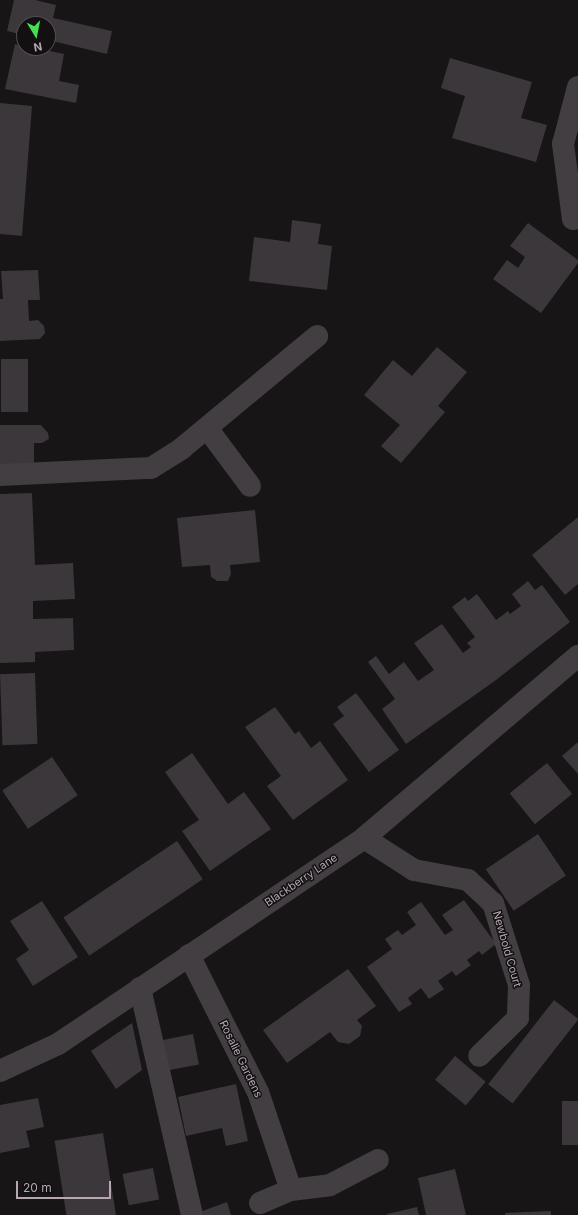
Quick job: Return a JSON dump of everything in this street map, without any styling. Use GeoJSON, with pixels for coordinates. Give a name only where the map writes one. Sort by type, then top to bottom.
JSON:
{"type":"FeatureCollection","features":[{"type":"Feature","properties":{"kind":"street"},"geometry":{"type":"LineString","coordinates":[[573,219],[564,144],[578,87]]}},
{"type":"Feature","properties":{"kind":"street"},"geometry":{"type":"LineString","coordinates":[[0,475],[151,468],[181,449],[317,336]]}},
{"type":"Feature","properties":{"kind":"street"},"geometry":{"type":"LineString","coordinates":[[207,428],[250,486]]}},
{"type":"Feature","properties":{"kind":"street","name":"Blackberry Lane"},"geometry":{"type":"LineString","coordinates":[[0,1071],[58,1044],[364,838],[578,656]]}},
{"type":"Feature","properties":{"kind":"street","name":"Newbold Court"},"geometry":{"type":"LineString","coordinates":[[364,838],[414,870],[468,880],[493,903],[519,985],[518,1018],[479,1056]]}},
{"type":"Feature","properties":{"kind":"street","name":"Rosalie Gardens"},"geometry":{"type":"LineString","coordinates":[[189,955],[258,1092],[291,1190]]}},
{"type":"Feature","properties":{"kind":"street"},"geometry":{"type":"LineString","coordinates":[[140,988],[192,1215]]}},
{"type":"Feature","properties":{"kind":"street"},"geometry":{"type":"LineString","coordinates":[[260,1203],[291,1190],[330,1185],[378,1160]]}},
{"type":"Feature","properties":{"kind":"building"},"geometry":{"type":"Polygon","coordinates":[[[14,0],[35,0],[56,5],[53,16],[16,16],[16,33],[7,31],[14,0]]]}},
{"type":"Feature","properties":{"kind":"building"},"geometry":{"type":"Polygon","coordinates":[[[56,19],[112,31],[107,54],[56,42],[56,19]]]}},
{"type":"Feature","properties":{"kind":"building"},"geometry":{"type":"Polygon","coordinates":[[[15,44],[16,56],[56,56],[56,52],[64,54],[59,81],[79,85],[76,103],[5,89],[15,44]]]}},
{"type":"Feature","properties":{"kind":"building"},"geometry":{"type":"Polygon","coordinates":[[[450,58],[532,82],[521,118],[547,125],[536,162],[452,138],[465,96],[441,88],[450,58]]]}},
{"type":"Feature","properties":{"kind":"building"},"geometry":{"type":"Polygon","coordinates":[[[0,103],[32,106],[22,236],[0,234],[0,103]]]}},
{"type":"Feature","properties":{"kind":"building"},"geometry":{"type":"Polygon","coordinates":[[[292,220],[321,224],[318,244],[332,246],[327,290],[249,281],[254,237],[290,242],[292,220]]]}},
{"type":"Feature","properties":{"kind":"building"},"geometry":{"type":"Polygon","coordinates":[[[528,223],[578,260],[578,263],[541,313],[493,279],[507,260],[518,268],[525,257],[510,246],[528,223]]]}},
{"type":"Feature","properties":{"kind":"building"},"geometry":{"type":"Polygon","coordinates":[[[38,270],[40,300],[28,300],[29,321],[38,320],[44,326],[45,333],[40,339],[0,341],[0,299],[3,299],[1,271],[38,270]]]}},
{"type":"Feature","properties":{"kind":"building"},"geometry":{"type":"Polygon","coordinates":[[[437,347],[467,372],[438,406],[445,412],[401,463],[381,446],[400,425],[364,395],[393,360],[412,376],[437,347]]]}},
{"type":"Feature","properties":{"kind":"building"},"geometry":{"type":"Polygon","coordinates":[[[1,359],[28,359],[28,412],[1,412],[1,359]]]}},
{"type":"Feature","properties":{"kind":"building"},"geometry":{"type":"Polygon","coordinates":[[[0,425],[41,425],[48,433],[49,439],[42,443],[34,443],[34,465],[0,465],[0,425]]]}},
{"type":"Feature","properties":{"kind":"building"},"geometry":{"type":"Polygon","coordinates":[[[32,493],[35,565],[73,563],[75,599],[33,601],[33,619],[73,618],[74,650],[35,652],[35,662],[0,663],[0,494],[32,493]]]}},
{"type":"Feature","properties":{"kind":"building"},"geometry":{"type":"Polygon","coordinates":[[[255,510],[260,562],[230,565],[231,574],[228,581],[217,581],[211,577],[210,565],[182,567],[177,518],[255,510]]]}},
{"type":"Feature","properties":{"kind":"building"},"geometry":{"type":"Polygon","coordinates":[[[578,517],[578,584],[565,595],[532,555],[578,517]]]}},
{"type":"Feature","properties":{"kind":"building"},"geometry":{"type":"Polygon","coordinates":[[[528,581],[535,590],[542,585],[570,622],[496,680],[406,744],[382,709],[395,699],[368,662],[376,656],[389,674],[404,662],[418,681],[434,670],[414,643],[442,624],[463,653],[471,647],[467,643],[475,637],[452,607],[465,597],[468,601],[477,594],[496,620],[508,611],[510,614],[521,606],[512,594],[528,581]]]}},
{"type":"Feature","properties":{"kind":"building"},"geometry":{"type":"Polygon","coordinates":[[[35,673],[37,744],[2,745],[0,674],[35,673]]]}},
{"type":"Feature","properties":{"kind":"building"},"geometry":{"type":"Polygon","coordinates":[[[356,693],[399,750],[369,772],[333,724],[344,716],[337,707],[356,693]]]}},
{"type":"Feature","properties":{"kind":"building"},"geometry":{"type":"Polygon","coordinates":[[[275,707],[295,734],[299,731],[311,748],[320,741],[348,780],[293,820],[267,786],[281,776],[245,727],[275,707]]]}},
{"type":"Feature","properties":{"kind":"building"},"geometry":{"type":"Polygon","coordinates":[[[578,742],[578,774],[562,756],[578,742]]]}},
{"type":"Feature","properties":{"kind":"building"},"geometry":{"type":"Polygon","coordinates":[[[192,753],[228,804],[244,792],[271,829],[210,871],[182,831],[199,820],[165,772],[192,753]]]}},
{"type":"Feature","properties":{"kind":"building"},"geometry":{"type":"Polygon","coordinates":[[[52,757],[78,795],[28,829],[2,791],[52,757]]]}},
{"type":"Feature","properties":{"kind":"building"},"geometry":{"type":"Polygon","coordinates":[[[547,763],[572,794],[535,824],[510,793],[547,763]]]}},
{"type":"Feature","properties":{"kind":"building"},"geometry":{"type":"Polygon","coordinates":[[[538,834],[566,875],[514,911],[486,869],[538,834]]]}},
{"type":"Feature","properties":{"kind":"building"},"geometry":{"type":"Polygon","coordinates":[[[177,841],[203,879],[89,956],[63,918],[177,841]]]}},
{"type":"Feature","properties":{"kind":"building"},"geometry":{"type":"Polygon","coordinates":[[[464,900],[496,944],[482,955],[479,951],[467,960],[471,965],[456,976],[452,971],[438,981],[444,989],[429,999],[421,988],[408,998],[412,1004],[399,1012],[367,967],[392,949],[385,939],[398,930],[402,935],[416,925],[407,912],[421,902],[445,935],[453,930],[442,915],[464,900]]]}},
{"type":"Feature","properties":{"kind":"building"},"geometry":{"type":"Polygon","coordinates":[[[42,901],[78,957],[33,986],[16,959],[29,950],[10,921],[42,901]]]}},
{"type":"Feature","properties":{"kind":"building"},"geometry":{"type":"Polygon","coordinates":[[[348,969],[376,1006],[357,1020],[362,1026],[360,1036],[349,1044],[338,1042],[330,1032],[287,1063],[263,1030],[348,969]]]}},
{"type":"Feature","properties":{"kind":"building"},"geometry":{"type":"Polygon","coordinates":[[[554,1000],[578,1020],[513,1103],[488,1084],[554,1000]]]}},
{"type":"Feature","properties":{"kind":"building"},"geometry":{"type":"Polygon","coordinates":[[[132,1023],[142,1070],[116,1089],[91,1051],[132,1023]]]}},
{"type":"Feature","properties":{"kind":"building"},"geometry":{"type":"Polygon","coordinates":[[[193,1034],[199,1064],[168,1070],[163,1040],[193,1034]]]}},
{"type":"Feature","properties":{"kind":"building"},"geometry":{"type":"Polygon","coordinates":[[[455,1056],[486,1082],[466,1105],[435,1080],[455,1056]]]}},
{"type":"Feature","properties":{"kind":"building"},"geometry":{"type":"Polygon","coordinates":[[[236,1084],[248,1141],[226,1146],[222,1128],[186,1136],[178,1097],[236,1084]]]}},
{"type":"Feature","properties":{"kind":"building"},"geometry":{"type":"Polygon","coordinates":[[[38,1098],[44,1127],[26,1131],[30,1147],[0,1153],[0,1105],[38,1098]]]}},
{"type":"Feature","properties":{"kind":"building"},"geometry":{"type":"Polygon","coordinates":[[[562,1101],[578,1101],[578,1145],[562,1145],[562,1101]]]}},
{"type":"Feature","properties":{"kind":"building"},"geometry":{"type":"Polygon","coordinates":[[[103,1133],[116,1215],[66,1215],[55,1141],[103,1133]]]}},
{"type":"Feature","properties":{"kind":"building"},"geometry":{"type":"Polygon","coordinates":[[[153,1168],[159,1199],[129,1205],[123,1174],[153,1168]]]}},
{"type":"Feature","properties":{"kind":"building"},"geometry":{"type":"Polygon","coordinates":[[[455,1169],[466,1215],[426,1215],[418,1178],[455,1169]]]}},
{"type":"Feature","properties":{"kind":"building"},"geometry":{"type":"Polygon","coordinates":[[[227,1202],[231,1215],[197,1215],[197,1213],[227,1202]]]}},
{"type":"Feature","properties":{"kind":"building"},"geometry":{"type":"Polygon","coordinates":[[[417,1207],[419,1215],[387,1215],[387,1214],[417,1207]]]}},
{"type":"Feature","properties":{"kind":"building"},"geometry":{"type":"Polygon","coordinates":[[[551,1211],[551,1215],[505,1215],[505,1213],[551,1211]]]}}]}
